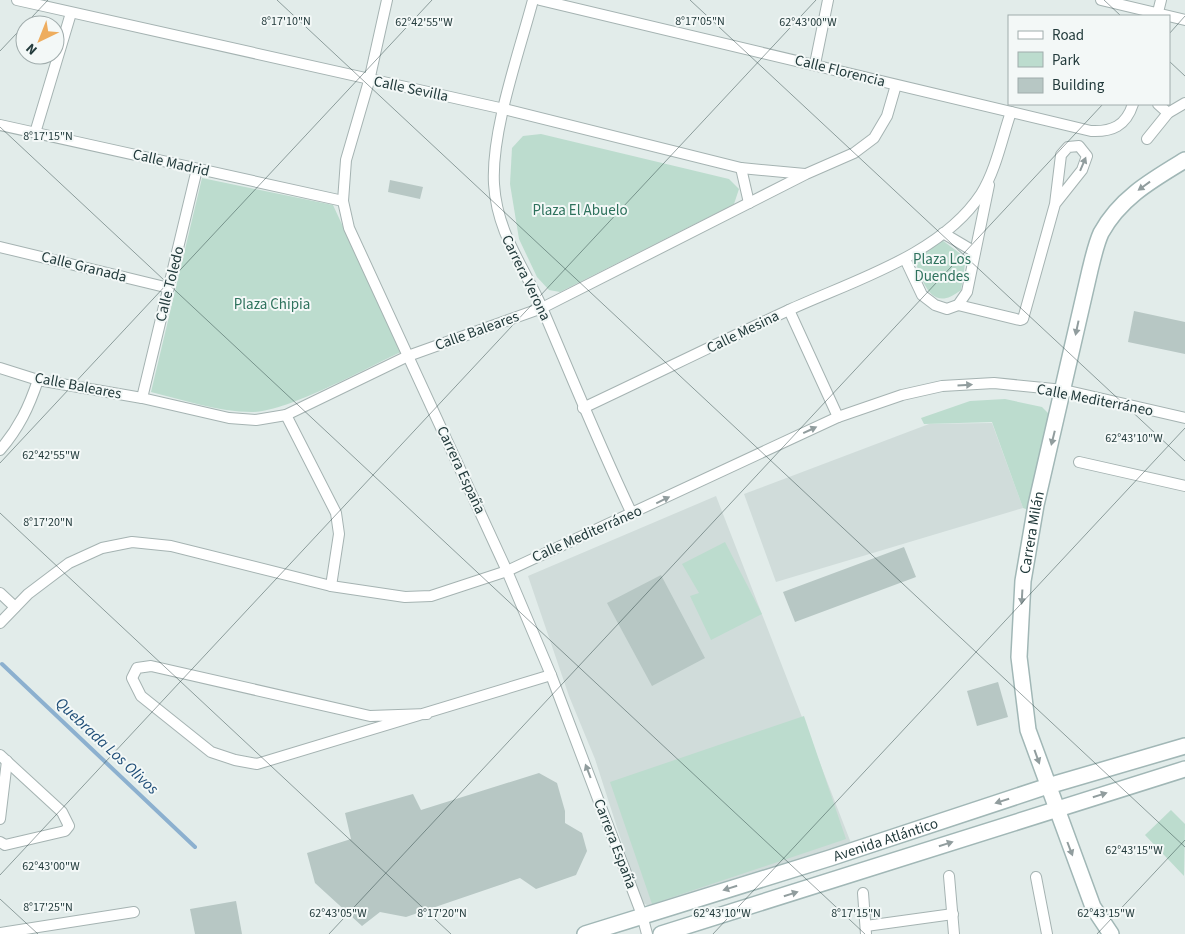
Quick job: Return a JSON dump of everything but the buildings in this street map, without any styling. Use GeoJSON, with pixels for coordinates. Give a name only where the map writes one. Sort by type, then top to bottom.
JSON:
{"type":"FeatureCollection","features":[{"type":"Feature","properties":{"kind":"main road","name":"Carrera Milán"},"geometry":{"type":"LineString","coordinates":[[1111,934],[1093,907],[1055,808],[1028,730],[1019,657],[1022,581],[1036,505],[1064,390],[1090,270],[1101,234],[1119,205],[1145,184],[1185,160]]}},
{"type":"Feature","properties":{"kind":"main road","name":"Avenida Atlántico"},"geometry":{"type":"LineString","coordinates":[[585,934],[830,858],[1048,786],[1185,746]]}},
{"type":"Feature","properties":{"kind":"main road","name":"Avenida Atlántico"},"geometry":{"type":"LineString","coordinates":[[661,934],[837,880],[1055,808],[1185,769]]}},
{"type":"Feature","properties":{"kind":"street","name":"Calle Sevilla"},"geometry":{"type":"LineString","coordinates":[[16,0],[504,109],[741,168],[806,174]]}},
{"type":"Feature","properties":{"kind":"street","name":"Carrera España"},"geometry":{"type":"LineString","coordinates":[[387,0],[369,80],[346,160],[343,201],[349,228],[507,571],[551,675],[642,915],[647,934]]}},
{"type":"Feature","properties":{"kind":"street","name":"Carrera Verona"},"geometry":{"type":"LineString","coordinates":[[533,0],[497,141],[494,184],[498,214],[507,242],[542,308],[583,408],[632,514]]}},
{"type":"Feature","properties":{"kind":"street","name":"Calle Florencia"},"geometry":{"type":"LineString","coordinates":[[540,0],[1091,131],[1108,132],[1120,125],[1132,107]]}},
{"type":"Feature","properties":{"kind":"street"},"geometry":{"type":"LineString","coordinates":[[815,64],[828,0]]}},
{"type":"Feature","properties":{"kind":"street"},"geometry":{"type":"LineString","coordinates":[[1101,0],[1157,15],[1161,0]]}},
{"type":"Feature","properties":{"kind":"street"},"geometry":{"type":"LineString","coordinates":[[36,133],[71,12]]}},
{"type":"Feature","properties":{"kind":"street"},"geometry":{"type":"LineString","coordinates":[[1170,17],[1185,20]]}},
{"type":"Feature","properties":{"kind":"street","name":"Calle Baleares"},"geometry":{"type":"LineString","coordinates":[[0,368],[38,380],[142,398],[229,418],[256,420],[286,414],[408,356],[542,308],[806,174],[854,153],[874,138],[887,116],[896,86]]}},
{"type":"Feature","properties":{"kind":"street"},"geometry":{"type":"LineString","coordinates":[[1147,139],[1168,113],[1185,103]]}},
{"type":"Feature","properties":{"kind":"street"},"geometry":{"type":"LineString","coordinates":[[1159,105],[1168,113]]}},
{"type":"Feature","properties":{"kind":"street","name":"Calle Mesina"},"geometry":{"type":"LineString","coordinates":[[583,408],[788,310],[904,258],[943,233],[981,194],[1011,112]]}},
{"type":"Feature","properties":{"kind":"street","name":"Calle Madrid"},"geometry":{"type":"LineString","coordinates":[[0,124],[343,201]]}},
{"type":"Feature","properties":{"kind":"street"},"geometry":{"type":"LineString","coordinates":[[904,258],[922,295],[935,305],[947,309],[958,305],[1020,320],[1023,319],[1055,204],[1061,155],[1068,147],[1079,146],[1087,156],[1082,170],[1055,204]]}},
{"type":"Feature","properties":{"kind":"street"},"geometry":{"type":"LineString","coordinates":[[741,168],[749,203]]}},
{"type":"Feature","properties":{"kind":"street","name":"Calle Toledo"},"geometry":{"type":"LineString","coordinates":[[142,398],[197,169]]}},
{"type":"Feature","properties":{"kind":"street","name":"Calle Mesina"},"geometry":{"type":"LineString","coordinates":[[958,305],[967,292],[991,171]]}},
{"type":"Feature","properties":{"kind":"street"},"geometry":{"type":"LineString","coordinates":[[943,233],[975,252]]}},
{"type":"Feature","properties":{"kind":"street","name":"Calle Granada"},"geometry":{"type":"LineString","coordinates":[[0,247],[169,288]]}},
{"type":"Feature","properties":{"kind":"street"},"geometry":{"type":"LineString","coordinates":[[788,310],[838,417]]}},
{"type":"Feature","properties":{"kind":"street"},"geometry":{"type":"LineString","coordinates":[[0,450],[13,435],[27,412],[38,380]]}},
{"type":"Feature","properties":{"kind":"street","name":"Calle Mediterráneo"},"geometry":{"type":"LineString","coordinates":[[0,623],[28,594],[69,563],[102,548],[132,542],[171,546],[331,586],[405,597],[431,596],[507,571],[838,417],[902,395],[942,386],[994,383],[1064,390],[1185,418]]}},
{"type":"Feature","properties":{"kind":"street"},"geometry":{"type":"LineString","coordinates":[[286,414],[336,513],[339,534],[331,586]]}},
{"type":"Feature","properties":{"kind":"street"},"geometry":{"type":"LineString","coordinates":[[1079,462],[1185,486]]}},
{"type":"Feature","properties":{"kind":"street"},"geometry":{"type":"LineString","coordinates":[[0,593],[15,607]]}},
{"type":"Feature","properties":{"kind":"street"},"geometry":{"type":"LineString","coordinates":[[426,714],[370,716],[151,666],[136,668],[132,678],[141,696],[210,752],[256,764],[426,714],[551,675]]}},
{"type":"Feature","properties":{"kind":"street"},"geometry":{"type":"LineString","coordinates":[[0,819],[3,758]]}},
{"type":"Feature","properties":{"kind":"street"},"geometry":{"type":"LineString","coordinates":[[0,842],[5,845],[65,831],[69,826],[62,812],[3,758]]}},
{"type":"Feature","properties":{"kind":"street"},"geometry":{"type":"LineString","coordinates":[[949,876],[954,934]]}},
{"type":"Feature","properties":{"kind":"street"},"geometry":{"type":"LineString","coordinates":[[1036,876],[1047,934]]}},
{"type":"Feature","properties":{"kind":"street"},"geometry":{"type":"LineString","coordinates":[[863,893],[866,930],[953,914]]}},
{"type":"Feature","properties":{"kind":"street"},"geometry":{"type":"LineString","coordinates":[[0,933],[134,912]]}},
{"type":"Feature","properties":{"kind":"shaded area"},"geometry":{"type":"Polygon","coordinates":[[[992,423],[1023,508],[776,582],[744,494],[929,424],[992,423]]]}},
{"type":"Feature","properties":{"kind":"shaded area"},"geometry":{"type":"Polygon","coordinates":[[[716,496],[851,843],[655,906],[647,905],[641,902],[595,759],[569,696],[528,576],[716,496]]]}},
{"type":"Feature","properties":{"kind":"green space","name":"Plaza El Abuelo"},"geometry":{"type":"Polygon","coordinates":[[[541,134],[729,179],[739,189],[734,204],[560,292],[549,290],[537,277],[519,239],[510,184],[512,148],[523,136],[541,134]]]}},
{"type":"Feature","properties":{"kind":"green space","name":"Plaza Chipia"},"geometry":{"type":"Polygon","coordinates":[[[202,178],[333,205],[401,352],[305,397],[267,410],[252,412],[227,410],[151,392],[202,178]]]}},
{"type":"Feature","properties":{"kind":"green space","name":"Plaza Los Duendes"},"geometry":{"type":"Polygon","coordinates":[[[942,240],[966,258],[961,290],[951,296],[942,298],[935,297],[925,285],[914,258],[942,240]]]}},
{"type":"Feature","properties":{"kind":"green space"},"geometry":{"type":"Polygon","coordinates":[[[1005,399],[1042,407],[1052,417],[1034,512],[1023,508],[992,422],[924,424],[921,418],[970,401],[1005,399]]]}},
{"type":"Feature","properties":{"kind":"green space"},"geometry":{"type":"Polygon","coordinates":[[[725,542],[762,614],[711,640],[690,596],[699,593],[682,564],[725,542]]]}},
{"type":"Feature","properties":{"kind":"green space"},"geometry":{"type":"Polygon","coordinates":[[[804,716],[846,839],[652,904],[610,782],[804,716]]]}},
{"type":"Feature","properties":{"kind":"green space"},"geometry":{"type":"Polygon","coordinates":[[[1171,810],[1185,824],[1184,876],[1145,835],[1171,810]]]}},
{"type":"Feature","properties":{"kind":"waterway","name":"Quebrada Los Olivos"},"geometry":{"type":"LineString","coordinates":[[2,664],[195,847]]}}]}
